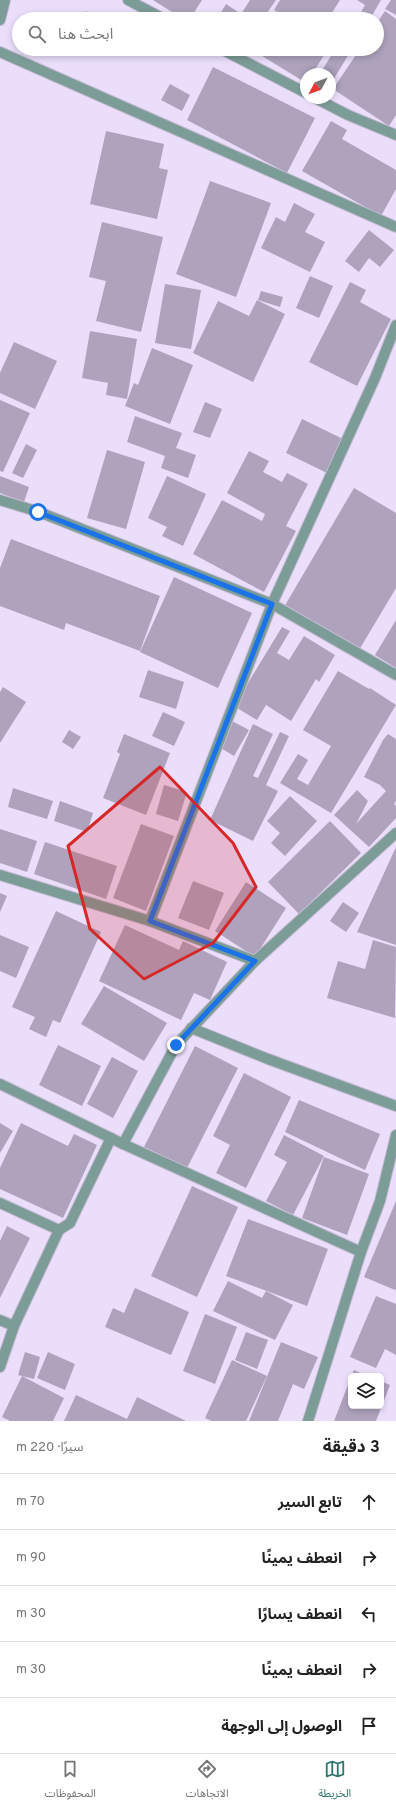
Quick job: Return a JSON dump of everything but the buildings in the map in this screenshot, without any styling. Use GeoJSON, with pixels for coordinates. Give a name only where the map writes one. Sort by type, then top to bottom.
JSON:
{"type":"FeatureCollection","features":[{"type":"Feature","properties":{"kind":"street"},"geometry":{"type":"LineString","coordinates":[[0,20],[5,0]]}},
{"type":"Feature","properties":{"kind":"street"},"geometry":{"type":"LineString","coordinates":[[128,0],[151,12]]}},
{"type":"Feature","properties":{"kind":"street"},"geometry":{"type":"LineString","coordinates":[[0,52],[396,227]]}},
{"type":"Feature","properties":{"kind":"street"},"geometry":{"type":"LineString","coordinates":[[235,56],[300,90]]}},
{"type":"Feature","properties":{"kind":"street"},"geometry":{"type":"LineString","coordinates":[[327,104],[396,136]]}},
{"type":"Feature","properties":{"kind":"street"},"geometry":{"type":"LineString","coordinates":[[150,921],[272,604],[375,378],[396,325]]}},
{"type":"Feature","properties":{"kind":"street"},"geometry":{"type":"LineString","coordinates":[[0,500],[38,512],[272,604],[396,675]]}},
{"type":"Feature","properties":{"kind":"street"},"geometry":{"type":"LineString","coordinates":[[123,1144],[176,1045],[255,961],[396,833]]}},
{"type":"Feature","properties":{"kind":"street"},"geometry":{"type":"LineString","coordinates":[[0,875],[150,921],[255,961]]}},
{"type":"Feature","properties":{"kind":"street"},"geometry":{"type":"LineString","coordinates":[[191,1028],[268,1060],[396,1106]]}},
{"type":"Feature","properties":{"kind":"street"},"geometry":{"type":"LineString","coordinates":[[0,1084],[123,1144],[361,1252]]}},
{"type":"Feature","properties":{"kind":"street"},"geometry":{"type":"LineString","coordinates":[[308,1421],[361,1252],[380,1202],[396,1135]]}},
{"type":"Feature","properties":{"kind":"street"},"geometry":{"type":"LineString","coordinates":[[0,1367],[14,1326],[59,1230],[70,1223],[111,1138]]}},
{"type":"Feature","properties":{"kind":"street"},"geometry":{"type":"LineString","coordinates":[[0,1203],[59,1230]]}},
{"type":"Feature","properties":{"kind":"street"},"geometry":{"type":"LineString","coordinates":[[0,1320],[14,1326]]}},
{"type":"Feature","properties":{"kind":"highlighted area"},"geometry":{"type":"Polygon","coordinates":[[[160,767],[233,843],[256,887],[213,943],[144,979],[90,929],[68,846],[160,767]]]}},
{"type":"Feature","properties":{"kind":"route"},"geometry":{"type":"LineString","coordinates":[[38,512],[272,604],[150,921],[255,961],[176,1045]]}}]}
